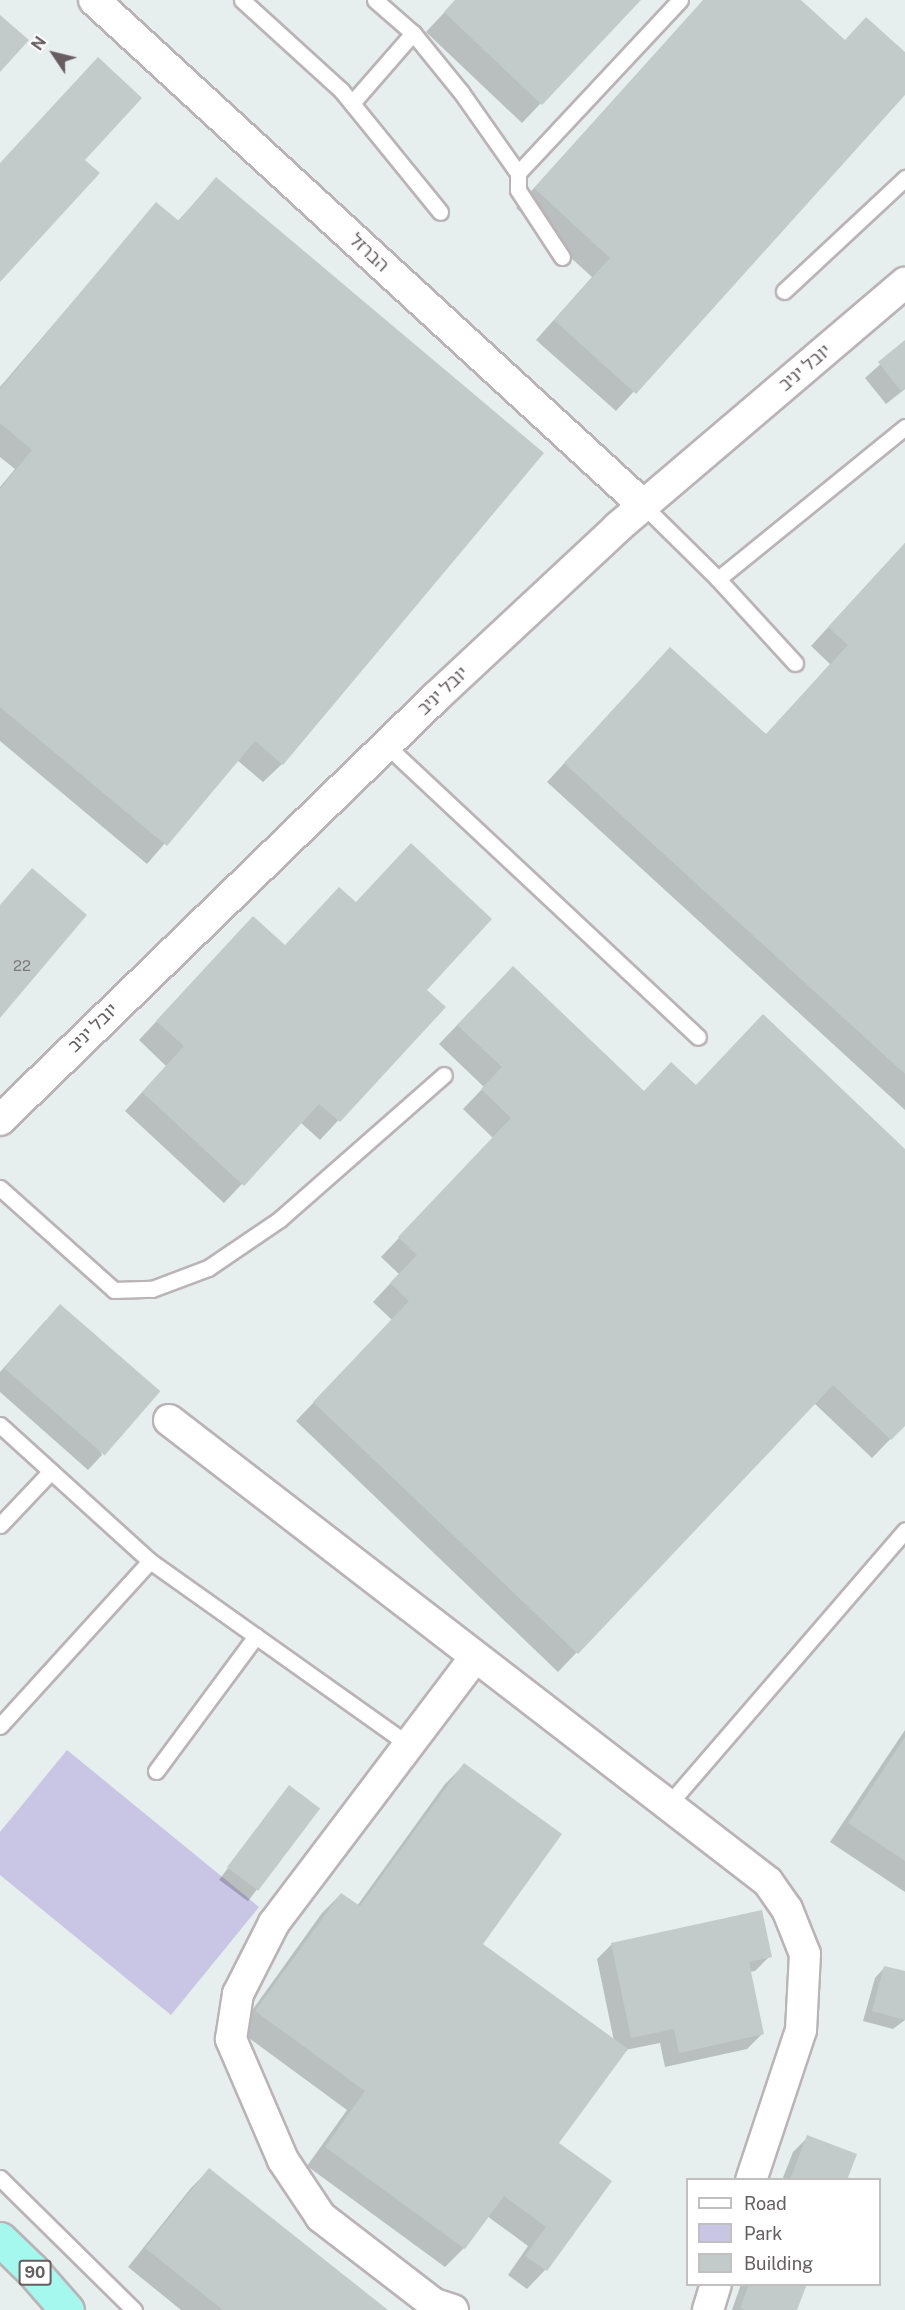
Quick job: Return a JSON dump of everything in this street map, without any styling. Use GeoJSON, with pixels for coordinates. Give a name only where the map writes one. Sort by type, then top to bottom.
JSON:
{"type":"FeatureCollection","features":[{"type":"Feature","properties":{"kind":"highway","name":"90"},"geometry":{"type":"LineString","coordinates":[[0,2239],[68,2310]]}},
{"type":"Feature","properties":{"kind":"street","name":"הברזל"},"geometry":{"type":"LineString","coordinates":[[94,0],[644,505]]}},
{"type":"Feature","properties":{"kind":"street","name":"יובל יניב"},"geometry":{"type":"LineString","coordinates":[[0,1120],[386,745],[644,505],[905,283]]}},
{"type":"Feature","properties":{"kind":"street"},"geometry":{"type":"LineString","coordinates":[[170,1420],[768,1882],[787,1909],[805,1954],[801,2030],[752,2178]]}},
{"type":"Feature","properties":{"kind":"street"},"geometry":{"type":"LineString","coordinates":[[453,2310],[435,2304],[321,2217],[283,2160],[231,2039],[238,1994],[274,1923],[476,1657]]}},
{"type":"Feature","properties":{"kind":"street"},"geometry":{"type":"LineString","coordinates":[[708,2310],[716,2286]]}},
{"type":"Feature","properties":{"kind":"lane"},"geometry":{"type":"LineString","coordinates":[[242,0],[341,90],[440,212]]}},
{"type":"Feature","properties":{"kind":"lane"},"geometry":{"type":"LineString","coordinates":[[375,0],[413,33],[460,92],[518,172],[518,190],[562,257]]}},
{"type":"Feature","properties":{"kind":"lane"},"geometry":{"type":"LineString","coordinates":[[518,172],[681,0]]}},
{"type":"Feature","properties":{"kind":"lane"},"geometry":{"type":"LineString","coordinates":[[352,103],[413,33]]}},
{"type":"Feature","properties":{"kind":"lane"},"geometry":{"type":"LineString","coordinates":[[784,291],[905,178]]}},
{"type":"Feature","properties":{"kind":"lane"},"geometry":{"type":"LineString","coordinates":[[718,579],[905,427]]}},
{"type":"Feature","properties":{"kind":"lane"},"geometry":{"type":"LineString","coordinates":[[644,505],[718,579],[795,663]]}},
{"type":"Feature","properties":{"kind":"lane"},"geometry":{"type":"LineString","coordinates":[[386,745],[698,1037]]}},
{"type":"Feature","properties":{"kind":"lane"},"geometry":{"type":"LineString","coordinates":[[0,1188],[114,1290],[152,1289],[208,1268],[280,1219],[444,1075]]}},
{"type":"Feature","properties":{"kind":"lane"},"geometry":{"type":"LineString","coordinates":[[0,1425],[150,1561],[409,1745]]}},
{"type":"Feature","properties":{"kind":"lane"},"geometry":{"type":"LineString","coordinates":[[0,1526],[51,1471]]}},
{"type":"Feature","properties":{"kind":"lane"},"geometry":{"type":"LineString","coordinates":[[668,1805],[905,1530]]}},
{"type":"Feature","properties":{"kind":"lane"},"geometry":{"type":"LineString","coordinates":[[0,1726],[150,1561]]}},
{"type":"Feature","properties":{"kind":"lane"},"geometry":{"type":"LineString","coordinates":[[156,1771],[256,1636]]}},
{"type":"Feature","properties":{"kind":"lane"},"geometry":{"type":"LineString","coordinates":[[0,2178],[134,2310]]}},
{"type":"Feature","properties":{"kind":"green space"},"geometry":{"type":"Polygon","coordinates":[[[67,1750],[259,1907],[171,2015],[0,1875],[0,1832],[67,1750]]]}},
{"type":"Feature","properties":{"kind":"building"},"geometry":{"type":"Polygon","coordinates":[[[455,0],[641,0],[542,105],[444,12],[455,0]]]}},
{"type":"Feature","properties":{"kind":"building"},"geometry":{"type":"Polygon","coordinates":[[[703,0],[801,0],[845,40],[866,17],[905,52],[905,95],[636,394],[554,320],[610,258],[534,188],[703,0]]]}},
{"type":"Feature","properties":{"kind":"building"},"geometry":{"type":"Polygon","coordinates":[[[0,15],[29,40],[0,72],[0,15]]]}},
{"type":"Feature","properties":{"kind":"building"},"geometry":{"type":"Polygon","coordinates":[[[98,57],[142,98],[85,160],[100,173],[0,282],[0,163],[98,57]]]}},
{"type":"Feature","properties":{"kind":"building"},"geometry":{"type":"Polygon","coordinates":[[[216,177],[544,453],[283,765],[255,741],[167,846],[0,707],[0,489],[32,450],[0,423],[0,389],[156,202],[179,221],[216,177]]]}},
{"type":"Feature","properties":{"kind":"building"},"geometry":{"type":"Polygon","coordinates":[[[905,340],[905,388],[901,391],[878,362],[905,340]]]}},
{"type":"Feature","properties":{"kind":"building"},"geometry":{"type":"Polygon","coordinates":[[[905,543],[905,1074],[564,763],[670,647],[766,734],[848,645],[828,627],[905,543]]]}},
{"type":"Feature","properties":{"kind":"building"},"geometry":{"type":"Polygon","coordinates":[[[411,843],[492,919],[427,990],[446,1007],[340,1122],[319,1104],[244,1186],[142,1092],[184,1046],[156,1021],[253,916],[285,945],[339,887],[356,902],[411,843]]]}},
{"type":"Feature","properties":{"kind":"building"},"geometry":{"type":"Polygon","coordinates":[[[32,868],[87,915],[0,1018],[0,905],[32,868]]]}},
{"type":"Feature","properties":{"kind":"building"},"geometry":{"type":"Polygon","coordinates":[[[513,966],[644,1091],[671,1062],[696,1085],[763,1014],[905,1149],[905,1426],[891,1440],[833,1385],[578,1654],[313,1402],[409,1301],[390,1283],[417,1255],[398,1237],[511,1118],[481,1089],[502,1067],[457,1025],[513,966]]]}},
{"type":"Feature","properties":{"kind":"building"},"geometry":{"type":"Polygon","coordinates":[[[60,1304],[160,1391],[105,1455],[4,1368],[60,1304]]]}},
{"type":"Feature","properties":{"kind":"building"},"geometry":{"type":"Polygon","coordinates":[[[905,1737],[905,1861],[848,1823],[905,1737]]]}},
{"type":"Feature","properties":{"kind":"building"},"geometry":{"type":"Polygon","coordinates":[[[464,1763],[562,1834],[483,1944],[628,2049],[559,2143],[612,2181],[547,2271],[525,2256],[546,2227],[504,2196],[465,2249],[325,2147],[365,2091],[255,2011],[341,1893],[360,1906],[464,1763]]]}},
{"type":"Feature","properties":{"kind":"building"},"geometry":{"type":"Polygon","coordinates":[[[289,1785],[320,1808],[258,1891],[227,1867],[289,1785]]]}},
{"type":"Feature","properties":{"kind":"building"},"geometry":{"type":"Polygon","coordinates":[[[762,1910],[772,1957],[749,1962],[764,2034],[679,2053],[674,2029],[631,2038],[611,1943],[762,1910]]]}},
{"type":"Feature","properties":{"kind":"building"},"geometry":{"type":"Polygon","coordinates":[[[884,1966],[905,1971],[905,2020],[872,2011],[884,1966]]]}},
{"type":"Feature","properties":{"kind":"building"},"geometry":{"type":"Polygon","coordinates":[[[807,2135],[857,2154],[848,2178],[791,2178],[807,2135]]]}},
{"type":"Feature","properties":{"kind":"building"},"geometry":{"type":"Polygon","coordinates":[[[209,2168],[388,2310],[223,2310],[145,2248],[209,2168]]]}},
{"type":"Feature","properties":{"kind":"building"},"geometry":{"type":"Polygon","coordinates":[[[748,2286],[806,2286],[797,2310],[745,2310],[740,2308],[748,2286]]]}}]}
